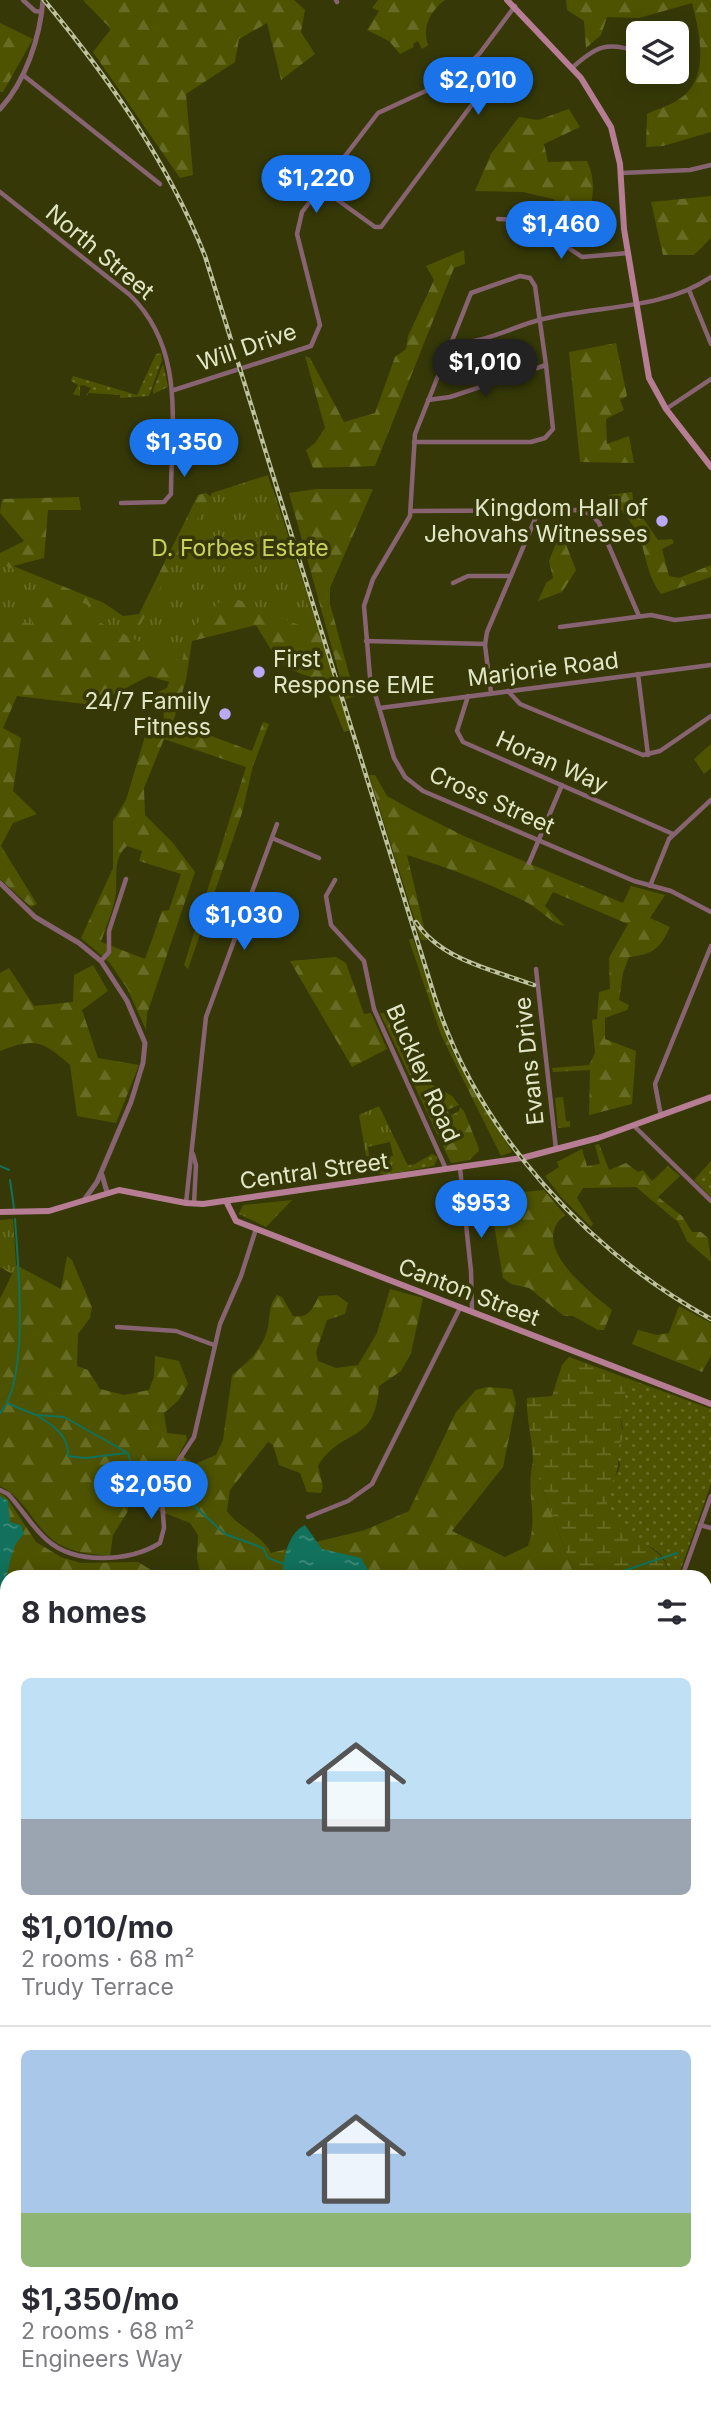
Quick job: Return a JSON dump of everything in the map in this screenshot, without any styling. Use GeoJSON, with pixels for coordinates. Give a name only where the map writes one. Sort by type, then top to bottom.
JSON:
{"type":"FeatureCollection","features":[{"type":"Feature","properties":{"kind":"main road"},"geometry":{"type":"LineString","coordinates":[[507,0],[516,6],[572,68],[594,95],[611,127],[621,173],[628,253],[649,378],[666,409],[711,467]]}},
{"type":"Feature","properties":{"kind":"main road","name":"Central Street"},"geometry":{"type":"LineString","coordinates":[[0,1213],[40,1213],[104,1193],[129,1190],[190,1204],[460,1168],[556,1149],[634,1126],[711,1097]]}},
{"type":"Feature","properties":{"kind":"main road","name":"Canton Street"},"geometry":{"type":"LineString","coordinates":[[226,1201],[234,1219],[711,1404]]}},
{"type":"Feature","properties":{"kind":"street"},"geometry":{"type":"LineString","coordinates":[[23,0],[32,9],[42,12]]}},
{"type":"Feature","properties":{"kind":"street"},"geometry":{"type":"LineString","coordinates":[[0,109],[23,75],[42,12],[43,0]]}},
{"type":"Feature","properties":{"kind":"street","name":"Will Drive"},"geometry":{"type":"LineString","coordinates":[[174,390],[311,346],[320,325],[297,228],[302,212],[378,113],[448,82],[461,72],[516,6]]}},
{"type":"Feature","properties":{"kind":"street"},"geometry":{"type":"LineString","coordinates":[[572,68],[596,49],[611,45],[626,49]]}},
{"type":"Feature","properties":{"kind":"street"},"geometry":{"type":"LineString","coordinates":[[321,188],[365,221],[375,227],[381,227],[478,95],[461,72]]}},
{"type":"Feature","properties":{"kind":"street"},"geometry":{"type":"LineString","coordinates":[[23,75],[160,184]]}},
{"type":"Feature","properties":{"kind":"street"},"geometry":{"type":"LineString","coordinates":[[621,173],[690,170],[711,165]]}},
{"type":"Feature","properties":{"kind":"street","name":"North Street"},"geometry":{"type":"LineString","coordinates":[[0,192],[138,303],[157,332],[174,390],[169,499],[150,503],[121,503]]}},
{"type":"Feature","properties":{"kind":"street"},"geometry":{"type":"LineString","coordinates":[[498,219],[521,220],[535,225],[582,257],[628,253]]}},
{"type":"Feature","properties":{"kind":"street","name":"Cross Street"},"geometry":{"type":"LineString","coordinates":[[540,320],[533,282],[527,276],[471,293],[416,430],[412,511],[366,592],[363,610],[370,677],[398,768],[414,786],[538,841],[650,886],[671,891],[711,912]]}},
{"type":"Feature","properties":{"kind":"street"},"geometry":{"type":"LineString","coordinates":[[451,342],[472,340],[540,320],[636,303],[689,290],[711,277]]}},
{"type":"Feature","properties":{"kind":"street"},"geometry":{"type":"LineString","coordinates":[[689,290],[711,344]]}},
{"type":"Feature","properties":{"kind":"street"},"geometry":{"type":"LineString","coordinates":[[414,442],[531,442],[551,434],[554,424],[540,320]]}},
{"type":"Feature","properties":{"kind":"street"},"geometry":{"type":"LineString","coordinates":[[429,400],[451,396],[546,365]]}},
{"type":"Feature","properties":{"kind":"street"},"geometry":{"type":"LineString","coordinates":[[666,409],[711,379]]}},
{"type":"Feature","properties":{"kind":"street"},"geometry":{"type":"LineString","coordinates":[[491,693],[485,644],[487,632],[539,510]]}},
{"type":"Feature","properties":{"kind":"street"},"geometry":{"type":"LineString","coordinates":[[412,511],[578,510],[595,517],[639,616]]}},
{"type":"Feature","properties":{"kind":"street"},"geometry":{"type":"LineString","coordinates":[[453,583],[468,576],[510,576]]}},
{"type":"Feature","properties":{"kind":"street"},"geometry":{"type":"LineString","coordinates":[[560,627],[639,616],[656,615],[675,620],[711,616]]}},
{"type":"Feature","properties":{"kind":"street"},"geometry":{"type":"LineString","coordinates":[[366,641],[485,644]]}},
{"type":"Feature","properties":{"kind":"street","name":"Marjorie Road"},"geometry":{"type":"LineString","coordinates":[[380,708],[711,665]]}},
{"type":"Feature","properties":{"kind":"street"},"geometry":{"type":"LineString","coordinates":[[638,674],[648,755]]}},
{"type":"Feature","properties":{"kind":"street"},"geometry":{"type":"LineString","coordinates":[[508,691],[520,704],[627,750],[648,755],[660,751],[711,716]]}},
{"type":"Feature","properties":{"kind":"street","name":"Horan Way"},"geometry":{"type":"LineString","coordinates":[[468,696],[457,731],[463,742],[673,834]]}},
{"type":"Feature","properties":{"kind":"street"},"geometry":{"type":"LineString","coordinates":[[529,863],[562,785]]}},
{"type":"Feature","properties":{"kind":"street"},"geometry":{"type":"LineString","coordinates":[[650,886],[665,845],[673,834],[711,800]]}},
{"type":"Feature","properties":{"kind":"street"},"geometry":{"type":"LineString","coordinates":[[190,1204],[196,1165],[193,1153],[206,1017],[277,824]]}},
{"type":"Feature","properties":{"kind":"street"},"geometry":{"type":"LineString","coordinates":[[272,838],[318,858]]}},
{"type":"Feature","properties":{"kind":"street"},"geometry":{"type":"LineString","coordinates":[[101,961],[109,952],[109,931],[126,879]]}},
{"type":"Feature","properties":{"kind":"street","name":"Buckley Road"},"geometry":{"type":"LineString","coordinates":[[335,880],[326,900],[331,925],[364,961],[374,1009],[447,1170]]}},
{"type":"Feature","properties":{"kind":"street"},"geometry":{"type":"LineString","coordinates":[[0,883],[35,917],[79,943],[101,961],[127,1001],[146,1051],[137,1085],[97,1182],[81,1202]]}},
{"type":"Feature","properties":{"kind":"street"},"geometry":{"type":"LineString","coordinates":[[662,1116],[655,1084],[711,946]]}},
{"type":"Feature","properties":{"kind":"street","name":"Evans Drive"},"geometry":{"type":"LineString","coordinates":[[537,969],[556,1149]]}},
{"type":"Feature","properties":{"kind":"street"},"geometry":{"type":"LineString","coordinates":[[634,1126],[711,1201]]}},
{"type":"Feature","properties":{"kind":"street"},"geometry":{"type":"LineString","coordinates":[[103,1168],[104,1193]]}},
{"type":"Feature","properties":{"kind":"street"},"geometry":{"type":"LineString","coordinates":[[460,1168],[471,1271],[472,1312]]}},
{"type":"Feature","properties":{"kind":"street"},"geometry":{"type":"LineString","coordinates":[[97,1182],[104,1193]]}},
{"type":"Feature","properties":{"kind":"street"},"geometry":{"type":"LineString","coordinates":[[0,1490],[8,1494],[47,1540],[65,1550],[98,1558],[114,1558],[157,1545],[164,1528],[161,1487],[194,1437],[214,1345],[256,1228]]}},
{"type":"Feature","properties":{"kind":"street"},"geometry":{"type":"LineString","coordinates":[[308,1517],[320,1515],[348,1501],[372,1484],[460,1308]]}},
{"type":"Feature","properties":{"kind":"street"},"geometry":{"type":"LineString","coordinates":[[117,1327],[176,1331],[214,1345]]}},
{"type":"Feature","properties":{"kind":"street"},"geometry":{"type":"LineString","coordinates":[[684,1570],[711,1496]]}},
{"type":"Feature","properties":{"kind":"street"},"geometry":{"type":"LineString","coordinates":[[700,1525],[711,1528]]}},
{"type":"Feature","properties":{"kind":"green space"},"geometry":{"type":"Polygon","coordinates":[[[83,0],[294,0],[305,10],[301,32],[315,54],[281,80],[267,23],[239,39],[235,62],[186,94],[193,175],[180,178],[93,52],[111,29],[83,0]]]}},
{"type":"Feature","properties":{"kind":"green space"},"geometry":{"type":"Polygon","coordinates":[[[378,0],[445,0],[435,9],[429,20],[426,32],[428,45],[422,49],[418,41],[413,44],[414,47],[400,54],[389,41],[367,30],[379,11],[372,8],[378,0]]]}},
{"type":"Feature","properties":{"kind":"green space"},"geometry":{"type":"Polygon","coordinates":[[[566,0],[711,0],[711,132],[663,146],[646,147],[647,114],[678,100],[695,81],[699,69],[700,42],[692,3],[639,18],[607,17],[601,35],[586,48],[584,21],[567,10],[566,0]]]}},
{"type":"Feature","properties":{"kind":"green space"},"geometry":{"type":"Polygon","coordinates":[[[0,23],[33,39],[3,92],[0,92],[0,23]]]}},
{"type":"Feature","properties":{"kind":"green space"},"geometry":{"type":"Polygon","coordinates":[[[569,109],[580,127],[544,144],[548,162],[587,161],[593,180],[591,231],[553,199],[523,192],[475,191],[491,154],[519,117],[538,120],[569,109]]]}},
{"type":"Feature","properties":{"kind":"green space"},"geometry":{"type":"Polygon","coordinates":[[[711,196],[711,238],[694,255],[663,255],[651,202],[711,196]]]}},
{"type":"Feature","properties":{"kind":"green space"},"geometry":{"type":"Polygon","coordinates":[[[464,250],[465,264],[454,268],[375,466],[313,468],[306,450],[315,443],[325,428],[305,356],[310,358],[344,422],[375,413],[395,357],[406,349],[408,336],[434,280],[426,266],[464,250]]]}},
{"type":"Feature","properties":{"kind":"green space"},"geometry":{"type":"Polygon","coordinates":[[[616,343],[627,396],[620,400],[624,410],[606,419],[607,444],[629,436],[634,463],[580,462],[569,352],[616,343]]]}},
{"type":"Feature","properties":{"kind":"green space"},"geometry":{"type":"Polygon","coordinates":[[[161,353],[162,360],[149,396],[120,398],[120,395],[89,393],[86,396],[91,388],[83,385],[80,386],[80,396],[73,394],[78,385],[71,381],[73,376],[137,395],[156,354],[161,353]]]}},
{"type":"Feature","properties":{"kind":"green space"},"geometry":{"type":"Polygon","coordinates":[[[163,364],[168,387],[153,394],[153,390],[163,364]]]}},
{"type":"Feature","properties":{"kind":"green space","name":"D. Forbes Estate"},"geometry":{"type":"Polygon","coordinates":[[[268,475],[311,616],[306,628],[227,595],[188,632],[182,662],[28,588],[32,624],[0,618],[0,563],[138,629],[212,493],[268,475]]]}},
{"type":"Feature","properties":{"kind":"green space"},"geometry":{"type":"Polygon","coordinates":[[[273,489],[351,730],[344,732],[323,680],[289,668],[276,656],[256,625],[192,641],[186,680],[173,722],[252,751],[263,722],[269,724],[253,766],[242,813],[188,969],[184,965],[246,767],[164,739],[144,788],[145,815],[173,843],[195,872],[147,1014],[146,1030],[127,988],[109,962],[81,938],[113,868],[113,821],[126,800],[146,733],[159,727],[162,722],[164,712],[158,692],[167,688],[169,682],[149,676],[93,705],[17,696],[3,728],[21,738],[13,791],[37,814],[13,823],[1,846],[37,904],[31,907],[0,879],[0,553],[24,541],[0,513],[2,499],[79,497],[81,510],[48,510],[44,558],[13,566],[104,603],[123,616],[139,614],[198,495],[206,493],[214,499],[273,489]],[[127,846],[120,856],[115,899],[101,942],[145,959],[162,911],[169,910],[181,874],[139,861],[142,851],[127,846]]]}},
{"type":"Feature","properties":{"kind":"green space"},"geometry":{"type":"Polygon","coordinates":[[[316,489],[373,489],[330,588],[330,604],[355,696],[346,699],[289,493],[316,489]]]}},
{"type":"Feature","properties":{"kind":"green space"},"geometry":{"type":"Polygon","coordinates":[[[632,492],[634,505],[658,540],[672,539],[674,543],[662,549],[669,576],[679,578],[711,565],[711,577],[661,594],[651,575],[639,536],[608,495],[632,492]]]}},
{"type":"Feature","properties":{"kind":"green space"},"geometry":{"type":"Polygon","coordinates":[[[559,536],[563,537],[576,570],[562,592],[538,601],[546,583],[553,578],[549,561],[559,536]]]}},
{"type":"Feature","properties":{"kind":"green space"},"geometry":{"type":"Polygon","coordinates":[[[711,744],[711,768],[704,774],[694,759],[711,744]]]}},
{"type":"Feature","properties":{"kind":"green space"},"geometry":{"type":"Polygon","coordinates":[[[369,775],[375,775],[387,796],[414,811],[464,836],[623,903],[631,886],[665,895],[650,918],[670,927],[655,949],[629,957],[623,973],[619,1000],[629,1005],[627,1010],[605,1018],[605,1039],[636,1051],[632,1104],[589,1115],[590,1070],[553,1072],[552,1068],[589,1065],[595,1053],[592,1020],[597,1019],[599,992],[610,989],[609,958],[628,924],[553,892],[545,906],[565,926],[499,889],[407,855],[427,940],[421,940],[369,775]]]}},
{"type":"Feature","properties":{"kind":"green space"},"geometry":{"type":"Polygon","coordinates":[[[413,939],[452,1051],[512,1152],[501,1156],[441,1035],[409,940],[413,939]]]}},
{"type":"Feature","properties":{"kind":"green space"},"geometry":{"type":"Polygon","coordinates":[[[336,957],[346,963],[364,1014],[371,1013],[387,1049],[352,1067],[290,961],[336,957]]]}},
{"type":"Feature","properties":{"kind":"green space"},"geometry":{"type":"Polygon","coordinates":[[[93,965],[108,991],[82,1010],[98,1058],[139,1065],[116,1123],[77,1116],[70,1065],[45,1046],[30,1043],[0,1051],[0,973],[9,968],[34,1006],[73,1002],[74,975],[93,965]]]}},
{"type":"Feature","properties":{"kind":"green space"},"geometry":{"type":"Polygon","coordinates":[[[380,1013],[385,1013],[412,1073],[452,1096],[459,1105],[447,1110],[450,1116],[459,1111],[460,1107],[464,1111],[479,1151],[469,1160],[451,1163],[380,1013]]]}},
{"type":"Feature","properties":{"kind":"green space"},"geometry":{"type":"Polygon","coordinates":[[[563,1097],[566,1121],[570,1121],[570,1127],[558,1128],[555,1098],[563,1097]]]}},
{"type":"Feature","properties":{"kind":"green space"},"geometry":{"type":"Polygon","coordinates":[[[379,1106],[410,1170],[380,1174],[378,1159],[393,1156],[390,1142],[368,1147],[369,1156],[366,1156],[359,1115],[379,1106]]]}},
{"type":"Feature","properties":{"kind":"green space"},"geometry":{"type":"Polygon","coordinates":[[[599,1144],[609,1170],[626,1163],[638,1172],[643,1170],[652,1181],[668,1166],[680,1176],[658,1197],[682,1216],[692,1232],[701,1232],[708,1238],[711,1262],[687,1241],[678,1222],[636,1187],[583,1188],[577,1198],[593,1224],[591,1227],[561,1197],[545,1176],[559,1167],[557,1162],[582,1149],[587,1166],[600,1164],[595,1145],[599,1144]]]}},
{"type":"Feature","properties":{"kind":"green space"},"geometry":{"type":"Polygon","coordinates":[[[432,1154],[438,1157],[434,1166],[384,1175],[379,1172],[415,1164],[432,1154]]]}},
{"type":"Feature","properties":{"kind":"green space"},"geometry":{"type":"Polygon","coordinates":[[[711,1161],[711,1197],[694,1180],[711,1161]]]}},
{"type":"Feature","properties":{"kind":"green space"},"geometry":{"type":"Polygon","coordinates":[[[544,1190],[565,1215],[555,1227],[553,1240],[557,1253],[577,1280],[612,1310],[604,1330],[598,1330],[573,1316],[564,1316],[529,1288],[511,1284],[503,1278],[489,1195],[544,1190]]]}},
{"type":"Feature","properties":{"kind":"green space"},"geometry":{"type":"Polygon","coordinates":[[[292,1200],[266,1227],[239,1214],[243,1205],[292,1200]]]}},
{"type":"Feature","properties":{"kind":"green space"},"geometry":{"type":"Polygon","coordinates":[[[13,1219],[16,1274],[0,1266],[0,1220],[13,1219]]]}},
{"type":"Feature","properties":{"kind":"green space"},"geometry":{"type":"Polygon","coordinates":[[[13,1220],[16,1265],[61,1289],[67,1256],[72,1260],[92,1307],[90,1318],[78,1334],[77,1366],[88,1370],[100,1389],[124,1395],[149,1390],[154,1377],[155,1356],[179,1361],[188,1384],[178,1401],[164,1413],[167,1433],[186,1435],[187,1440],[179,1454],[195,1464],[216,1455],[223,1440],[232,1375],[250,1359],[263,1342],[271,1306],[277,1295],[282,1297],[293,1316],[298,1317],[312,1309],[319,1296],[337,1295],[348,1303],[345,1314],[327,1320],[316,1352],[318,1361],[336,1368],[358,1365],[377,1333],[390,1289],[423,1298],[411,1353],[401,1371],[379,1386],[371,1419],[364,1428],[337,1445],[318,1466],[323,1487],[321,1493],[307,1492],[300,1473],[279,1465],[273,1445],[268,1442],[230,1490],[227,1511],[262,1541],[271,1553],[365,1530],[409,1511],[456,1412],[476,1390],[487,1387],[512,1389],[516,1403],[503,1467],[452,1531],[505,1557],[528,1546],[532,1525],[530,1484],[533,1462],[572,1570],[199,1570],[198,1535],[190,1523],[157,1510],[149,1487],[134,1483],[127,1491],[128,1511],[113,1535],[110,1556],[76,1551],[57,1543],[17,1498],[0,1486],[0,1299],[12,1274],[0,1267],[0,1221],[13,1220]]]}},
{"type":"Feature","properties":{"kind":"green space"},"geometry":{"type":"Polygon","coordinates":[[[679,1306],[711,1323],[711,1356],[702,1372],[632,1344],[638,1330],[657,1335],[669,1333],[679,1306]]]}},
{"type":"Feature","properties":{"kind":"green space"},"geometry":{"type":"Polygon","coordinates":[[[569,1357],[621,1376],[628,1382],[620,1416],[623,1437],[616,1453],[617,1470],[608,1493],[608,1509],[620,1528],[653,1549],[668,1570],[572,1570],[533,1462],[527,1406],[527,1398],[552,1396],[562,1365],[569,1357]]]}},
{"type":"Feature","properties":{"kind":"green space"},"geometry":{"type":"Polygon","coordinates":[[[621,1376],[711,1409],[711,1484],[680,1570],[669,1570],[658,1552],[636,1542],[623,1532],[608,1510],[606,1494],[620,1464],[615,1453],[623,1428],[620,1416],[628,1382],[621,1376]]]}},
{"type":"Feature","properties":{"kind":"green space"},"geometry":{"type":"Polygon","coordinates":[[[0,1493],[7,1498],[36,1542],[61,1557],[81,1563],[138,1562],[151,1570],[0,1570],[0,1493]]]}},
{"type":"Feature","properties":{"kind":"water"},"geometry":{"type":"Polygon","coordinates":[[[0,1496],[8,1501],[10,1522],[21,1525],[24,1534],[15,1547],[8,1570],[0,1570],[0,1496]]]}},
{"type":"Feature","properties":{"kind":"water"},"geometry":{"type":"Polygon","coordinates":[[[305,1525],[322,1549],[361,1558],[368,1570],[284,1570],[290,1540],[305,1525]]]}},
{"type":"Feature","properties":{"kind":"waterway"},"geometry":{"type":"LineString","coordinates":[[0,1166],[9,1170]]}},
{"type":"Feature","properties":{"kind":"waterway"},"geometry":{"type":"LineString","coordinates":[[10,1180],[14,1208]]}},
{"type":"Feature","properties":{"kind":"waterway"},"geometry":{"type":"LineString","coordinates":[[0,1413],[9,1397],[19,1349],[15,1219]]}},
{"type":"Feature","properties":{"kind":"waterway"},"geometry":{"type":"LineString","coordinates":[[9,1404],[36,1415],[64,1417],[128,1453],[132,1468],[161,1478]]}},
{"type":"Feature","properties":{"kind":"waterway"},"geometry":{"type":"LineString","coordinates":[[39,1417],[60,1433],[66,1443],[68,1456],[85,1458],[127,1453]]}},
{"type":"Feature","properties":{"kind":"waterway"},"geometry":{"type":"LineString","coordinates":[[167,1481],[225,1534],[263,1548],[268,1558],[284,1564]]}},
{"type":"Feature","properties":{"kind":"waterway"},"geometry":{"type":"LineString","coordinates":[[626,1570],[677,1553]]}},
{"type":"Feature","properties":{"kind":"railway"},"geometry":{"type":"LineString","coordinates":[[44,0],[91,59],[135,122],[173,187],[205,256],[436,1001],[455,1050],[480,1098],[510,1143],[544,1185],[582,1224],[623,1260],[666,1292],[711,1319]]}},
{"type":"Feature","properties":{"kind":"railway"},"geometry":{"type":"LineString","coordinates":[[416,922],[439,946],[454,955],[534,985]]}},
{"type":"Feature","properties":{"kind":"place","name":"Kingdom Hall of Jehovahs Witnesses"},"geometry":{"type":"Point","coordinates":[662,521]}},
{"type":"Feature","properties":{"kind":"place","name":"First Response EME"},"geometry":{"type":"Point","coordinates":[259,672]}},
{"type":"Feature","properties":{"kind":"place","name":"24/7 Family Fitness"},"geometry":{"type":"Point","coordinates":[225,714]}}]}
